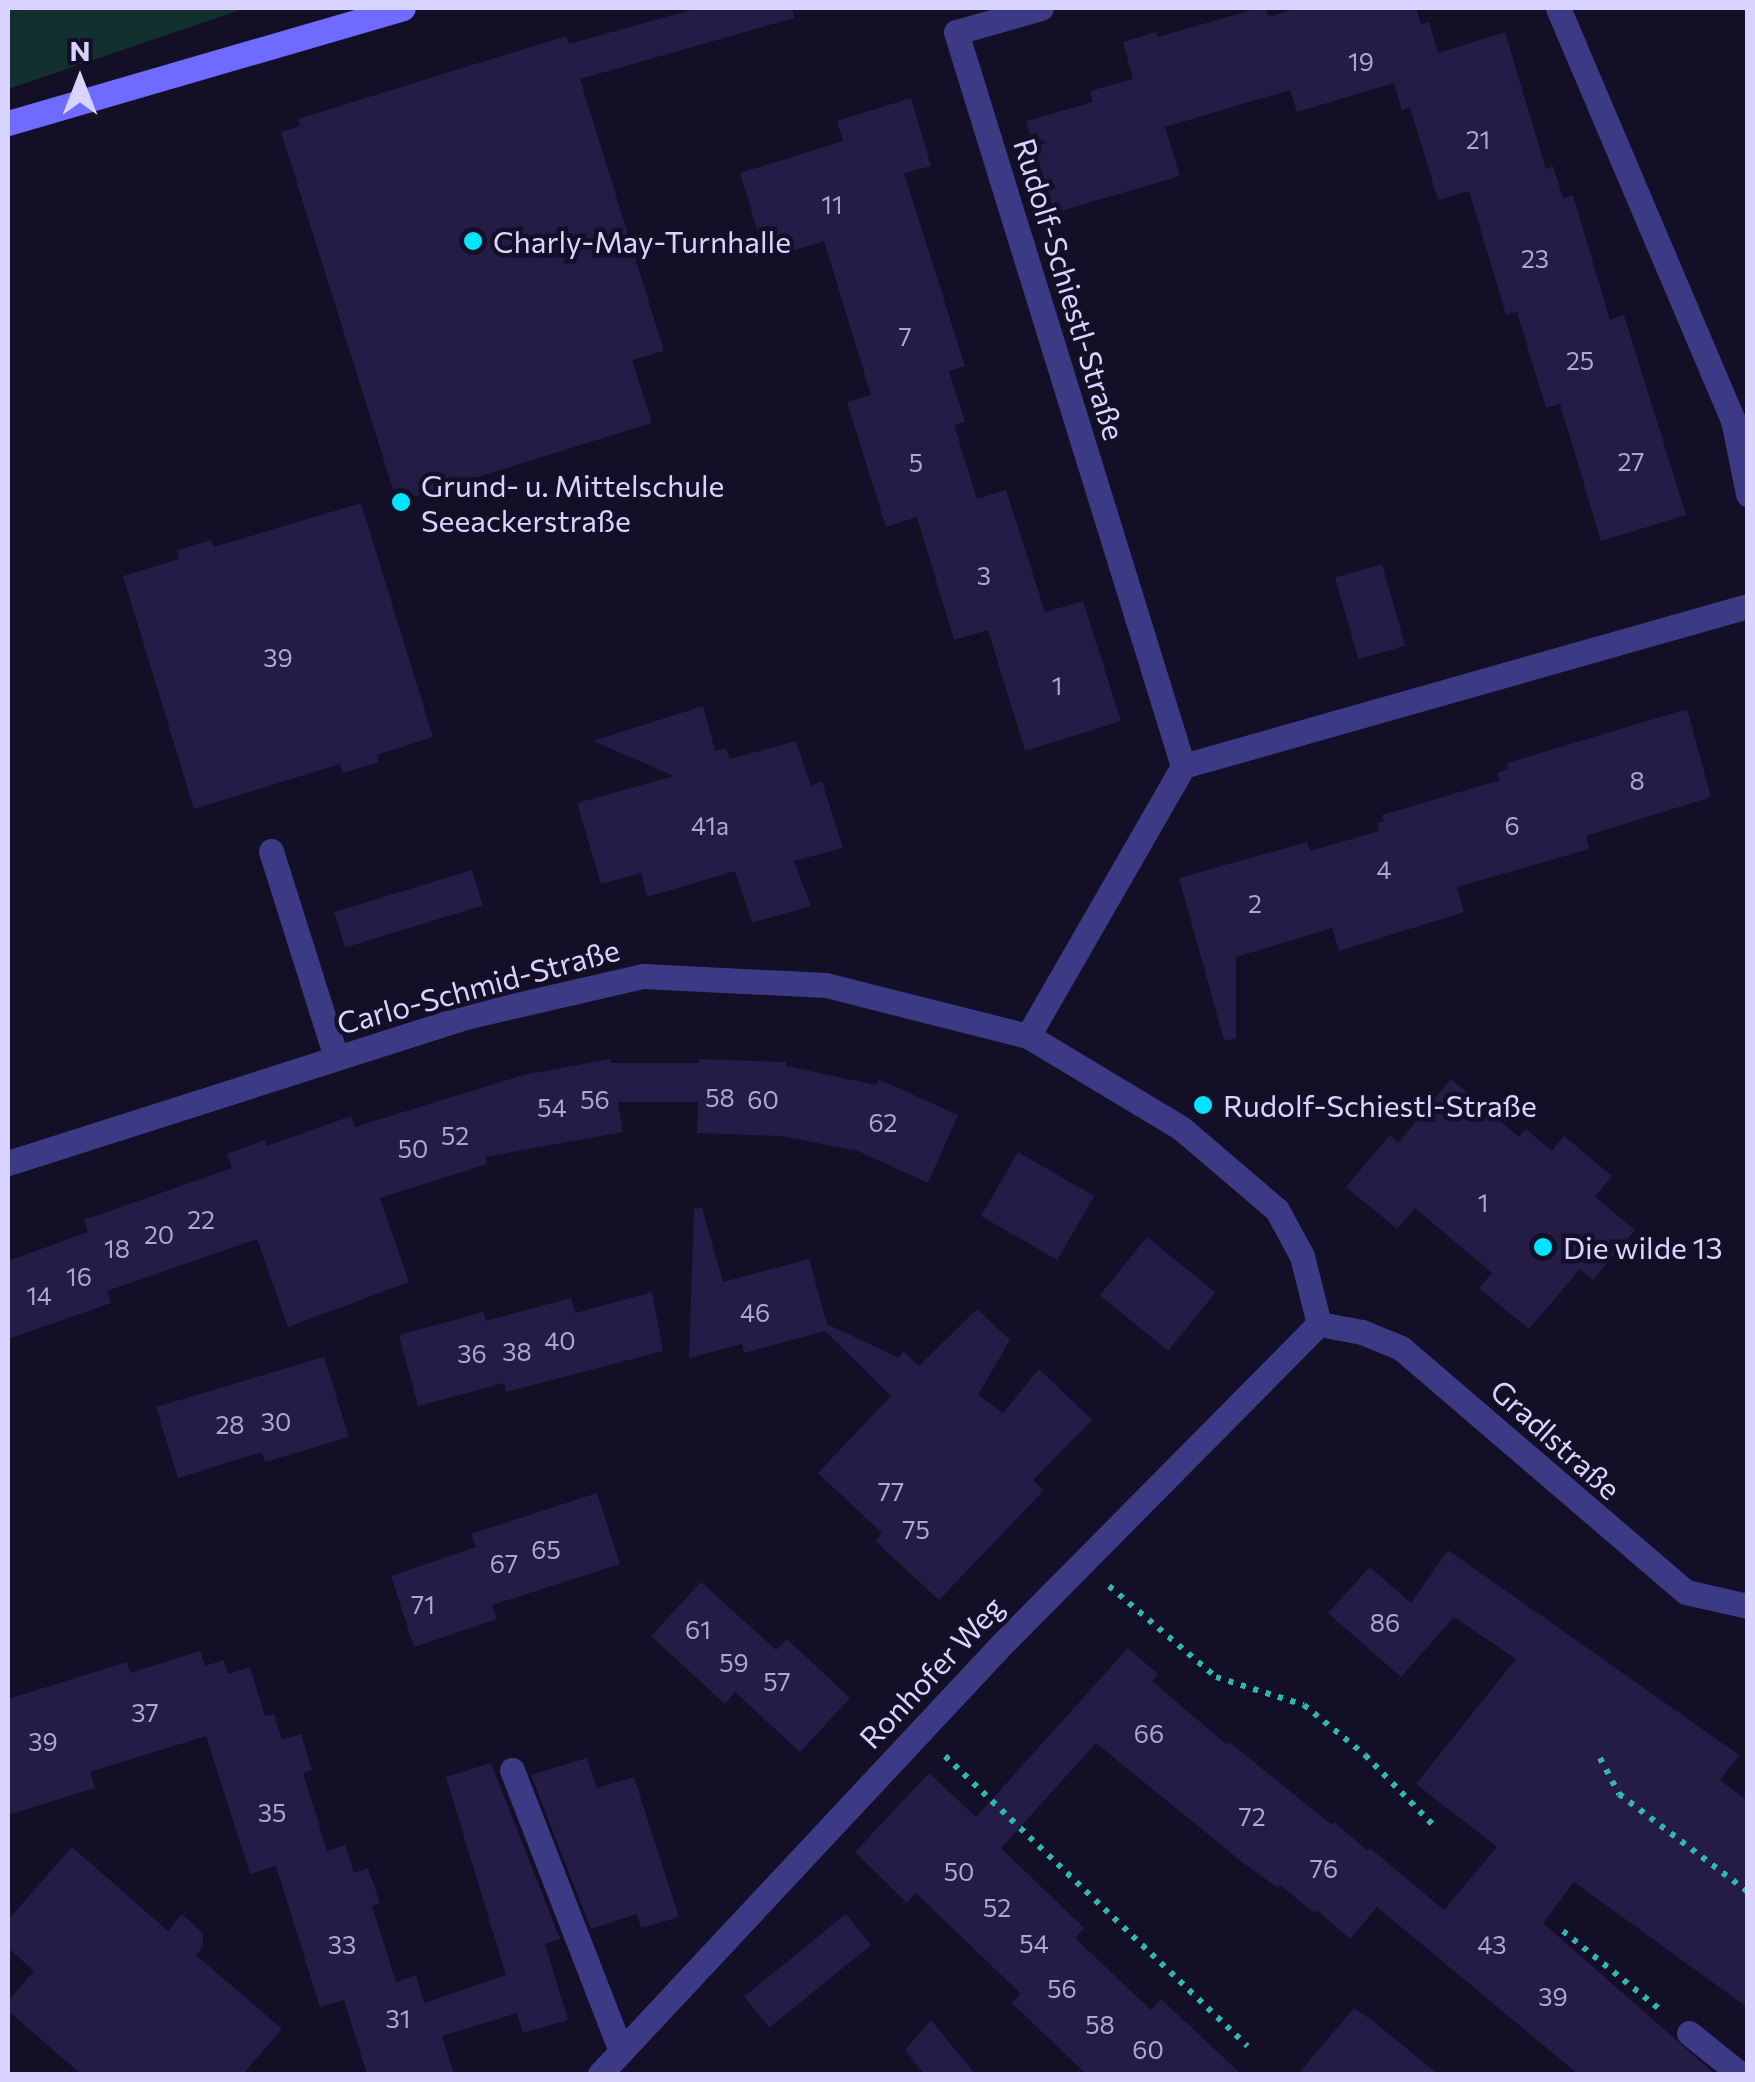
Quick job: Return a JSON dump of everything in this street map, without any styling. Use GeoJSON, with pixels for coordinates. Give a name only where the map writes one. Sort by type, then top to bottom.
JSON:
{"type":"FeatureCollection","features":[{"type":"Feature","properties":{"kind":"main road"},"geometry":{"type":"LineString","coordinates":[[8,123],[402,8]]}},
{"type":"Feature","properties":{"kind":"street","name":"Rudolf-Schiestl-Straße"},"geometry":{"type":"LineString","coordinates":[[1042,8],[956,32],[1183,766]]}},
{"type":"Feature","properties":{"kind":"street"},"geometry":{"type":"LineString","coordinates":[[1558,8],[1733,420],[1748,494]]}},
{"type":"Feature","properties":{"kind":"street"},"geometry":{"type":"LineString","coordinates":[[1028,1036],[1183,766],[1748,606]]}},
{"type":"Feature","properties":{"kind":"street"},"geometry":{"type":"LineString","coordinates":[[272,851],[336,1057]]}},
{"type":"Feature","properties":{"kind":"street","name":"Carlo-Schmid-Straße"},"geometry":{"type":"LineString","coordinates":[[8,1163],[464,1017],[643,976],[826,985],[1028,1036],[1181,1128],[1276,1210],[1302,1256],[1319,1324]]}},
{"type":"Feature","properties":{"kind":"street","name":"Ronhofer Weg"},"geometry":{"type":"LineString","coordinates":[[600,2074],[919,1731],[1319,1324]]}},
{"type":"Feature","properties":{"kind":"street","name":"Gradlstraße"},"geometry":{"type":"LineString","coordinates":[[1319,1324],[1362,1332],[1402,1348],[1686,1592],[1748,1606]]}},
{"type":"Feature","properties":{"kind":"street"},"geometry":{"type":"LineString","coordinates":[[512,1770],[621,2051]]}},
{"type":"Feature","properties":{"kind":"street"},"geometry":{"type":"LineString","coordinates":[[1689,2033],[1740,2074]]}},
{"type":"Feature","properties":{"kind":"path"},"geometry":{"type":"LineString","coordinates":[[1082,1562],[1216,1677],[1304,1704],[1365,1755],[1437,1829]]}},
{"type":"Feature","properties":{"kind":"path"},"geometry":{"type":"LineString","coordinates":[[919,1731],[1247,2046]]}},
{"type":"Feature","properties":{"kind":"path"},"geometry":{"type":"LineString","coordinates":[[1600,1758],[1618,1794],[1748,1892]]}},
{"type":"Feature","properties":{"kind":"path"},"geometry":{"type":"LineString","coordinates":[[1563,1931],[1689,2033]]}},
{"type":"Feature","properties":{"kind":"green space"},"geometry":{"type":"Polygon","coordinates":[[[8,8],[246,8],[8,89],[8,8]]]}},
{"type":"Feature","properties":{"kind":"building","name":"Charly-May-Turnhalle"},"geometry":{"type":"Polygon","coordinates":[[[698,8],[792,8],[794,18],[580,79],[664,351],[632,360],[652,423],[397,502],[281,132],[300,126],[298,119],[566,36],[569,44],[698,8]]]}},
{"type":"Feature","properties":{"kind":"building"},"geometry":{"type":"Polygon","coordinates":[[[1265,8],[1268,17],[1300,8],[1416,8],[1421,24],[1429,22],[1438,53],[1505,32],[1546,169],[1553,166],[1563,198],[1573,195],[1610,320],[1624,315],[1686,515],[1601,541],[1560,404],[1546,408],[1517,312],[1506,315],[1469,191],[1438,200],[1410,107],[1402,110],[1394,83],[1297,112],[1290,90],[1165,127],[1180,176],[1054,213],[1026,121],[1093,102],[1090,91],[1133,79],[1123,42],[1156,32],[1158,37],[1265,8]]]}},
{"type":"Feature","properties":{"kind":"building"},"geometry":{"type":"Polygon","coordinates":[[[911,98],[931,166],[904,173],[965,366],[949,371],[965,422],[954,425],[977,499],[1006,490],[1045,612],[1083,601],[1121,721],[1025,751],[988,630],[954,640],[917,517],[886,527],[847,402],[871,395],[824,241],[766,259],[740,173],[843,141],[837,121],[911,98]]]}},
{"type":"Feature","properties":{"kind":"building"},"geometry":{"type":"Polygon","coordinates":[[[361,503],[433,737],[377,755],[379,762],[343,773],[340,764],[194,809],[123,576],[179,559],[177,550],[211,540],[214,547],[361,503]]]}},
{"type":"Feature","properties":{"kind":"building"},"geometry":{"type":"Polygon","coordinates":[[[1382,564],[1405,646],[1358,659],[1335,578],[1382,564]]]}},
{"type":"Feature","properties":{"kind":"building"},"geometry":{"type":"Polygon","coordinates":[[[703,706],[715,751],[726,748],[730,759],[796,741],[811,786],[822,781],[843,848],[794,861],[811,906],[752,923],[735,871],[647,897],[641,873],[601,884],[577,803],[674,776],[593,741],[703,706]]]}},
{"type":"Feature","properties":{"kind":"building"},"geometry":{"type":"Polygon","coordinates":[[[1687,709],[1711,797],[1586,836],[1589,849],[1457,887],[1464,912],[1339,951],[1332,928],[1236,957],[1236,1039],[1224,1040],[1179,878],[1307,842],[1310,851],[1379,831],[1377,823],[1384,821],[1382,815],[1500,780],[1497,773],[1508,769],[1507,763],[1687,709]]]}},
{"type":"Feature","properties":{"kind":"building"},"geometry":{"type":"Polygon","coordinates":[[[472,870],[483,905],[345,947],[334,912],[472,870]]]}},
{"type":"Feature","properties":{"kind":"building"},"geometry":{"type":"Polygon","coordinates":[[[610,1059],[611,1063],[699,1063],[699,1059],[786,1062],[786,1066],[876,1085],[878,1079],[958,1115],[928,1183],[858,1151],[781,1136],[697,1133],[698,1102],[618,1102],[623,1132],[485,1157],[487,1164],[380,1198],[409,1282],[288,1327],[257,1239],[107,1291],[111,1303],[8,1339],[8,1261],[88,1232],[84,1220],[232,1168],[227,1154],[265,1140],[267,1146],[351,1116],[355,1127],[523,1075],[610,1059]]]}},
{"type":"Feature","properties":{"kind":"building"},"geometry":{"type":"Polygon","coordinates":[[[1451,1079],[1519,1137],[1526,1129],[1552,1151],[1564,1136],[1612,1176],[1595,1197],[1635,1230],[1593,1280],[1580,1269],[1529,1329],[1479,1288],[1492,1273],[1415,1208],[1397,1229],[1346,1187],[1390,1135],[1398,1143],[1451,1079]]]}},
{"type":"Feature","properties":{"kind":"building"},"geometry":{"type":"Polygon","coordinates":[[[1018,1152],[1094,1196],[1057,1260],[981,1216],[1018,1152]]]}},
{"type":"Feature","properties":{"kind":"building"},"geometry":{"type":"Polygon","coordinates":[[[702,1208],[723,1282],[809,1259],[827,1324],[899,1358],[903,1351],[919,1366],[977,1309],[1010,1340],[978,1395],[1003,1413],[1039,1369],[1092,1420],[1033,1480],[1044,1490],[939,1600],[875,1541],[882,1533],[818,1473],[891,1396],[825,1331],[744,1353],[742,1344],[689,1358],[694,1209],[702,1208]]]}},
{"type":"Feature","properties":{"kind":"building"},"geometry":{"type":"Polygon","coordinates":[[[1147,1237],[1215,1292],[1168,1351],[1100,1295],[1147,1237]]]}},
{"type":"Feature","properties":{"kind":"building"},"geometry":{"type":"Polygon","coordinates":[[[652,1292],[663,1351],[506,1392],[504,1383],[418,1406],[399,1335],[483,1312],[486,1321],[571,1298],[575,1313],[652,1292]]]}},
{"type":"Feature","properties":{"kind":"building"},"geometry":{"type":"Polygon","coordinates":[[[324,1357],[349,1437],[265,1462],[262,1452],[178,1478],[156,1407],[324,1357]]]}},
{"type":"Feature","properties":{"kind":"building"},"geometry":{"type":"Polygon","coordinates":[[[597,1493],[620,1564],[492,1605],[497,1619],[414,1647],[391,1576],[476,1547],[471,1534],[597,1493]]]}},
{"type":"Feature","properties":{"kind":"building"},"geometry":{"type":"Polygon","coordinates":[[[1448,1550],[1739,1755],[1720,1780],[1748,1801],[1748,2008],[1574,1882],[1543,1923],[1715,2074],[1578,2074],[1377,1907],[1350,1939],[1317,1910],[1314,1913],[1280,1885],[1278,1888],[1242,1862],[1096,1743],[1001,1848],[1084,1928],[1075,1938],[1151,2010],[1161,1999],[1241,2074],[1086,2074],[1012,2003],[1021,1994],[916,1893],[907,1903],[855,1852],[929,1773],[976,1817],[1128,1648],[1158,1674],[1152,1681],[1227,1745],[1229,1742],[1368,1851],[1370,1848],[1444,1910],[1497,1847],[1416,1784],[1516,1659],[1454,1617],[1401,1677],[1328,1613],[1370,1567],[1411,1603],[1448,1550]]]}},
{"type":"Feature","properties":{"kind":"building"},"geometry":{"type":"Polygon","coordinates":[[[701,1582],[776,1650],[787,1639],[850,1698],[800,1752],[735,1692],[725,1704],[651,1636],[701,1582]]]}},
{"type":"Feature","properties":{"kind":"building"},"geometry":{"type":"Polygon","coordinates":[[[200,1651],[205,1666],[224,1660],[228,1674],[250,1667],[265,1716],[274,1714],[282,1740],[301,1734],[312,1770],[303,1773],[327,1851],[345,1845],[354,1873],[368,1868],[380,1903],[372,1906],[396,1982],[416,1975],[424,2003],[506,1975],[446,1777],[491,1763],[560,1939],[545,1944],[568,2020],[523,2033],[517,2013],[442,2036],[454,2074],[367,2074],[344,2000],[320,2007],[276,1866],[250,1874],[206,1736],[90,1772],[95,1788],[8,1815],[8,1699],[127,1662],[130,1673],[200,1651]]]}},
{"type":"Feature","properties":{"kind":"building"},"geometry":{"type":"Polygon","coordinates":[[[587,1758],[597,1788],[634,1777],[679,1917],[641,1928],[637,1914],[591,1929],[531,1775],[587,1758]]]}},
{"type":"Feature","properties":{"kind":"building"},"geometry":{"type":"Polygon","coordinates":[[[72,1847],[168,1931],[182,1914],[203,1933],[203,1947],[196,1955],[282,2029],[243,2074],[81,2074],[8,2011],[8,2001],[34,1971],[8,1948],[8,1920],[72,1847]]]}},
{"type":"Feature","properties":{"kind":"building"},"geometry":{"type":"Polygon","coordinates":[[[846,1914],[871,1945],[769,2028],[744,1996],[846,1914]]]}},
{"type":"Feature","properties":{"kind":"building"},"geometry":{"type":"Polygon","coordinates":[[[1354,2008],[1373,2021],[1438,2074],[1298,2074],[1354,2008]]]}},
{"type":"Feature","properties":{"kind":"building"},"geometry":{"type":"Polygon","coordinates":[[[931,2020],[975,2074],[924,2074],[905,2050],[931,2020]]]}},
{"type":"Feature","properties":{"kind":"place","name":"Charly-May-Turnhalle"},"geometry":{"type":"Point","coordinates":[473,241]}},
{"type":"Feature","properties":{"kind":"place","name":"Grund- u. Mittelschule Seeackerstraße"},"geometry":{"type":"Point","coordinates":[401,502]}},
{"type":"Feature","properties":{"kind":"place","name":"Rudolf-Schiestl-Straße"},"geometry":{"type":"Point","coordinates":[1203,1105]}},
{"type":"Feature","properties":{"kind":"place","name":"Die wilde 13"},"geometry":{"type":"Point","coordinates":[1543,1247]}}]}
